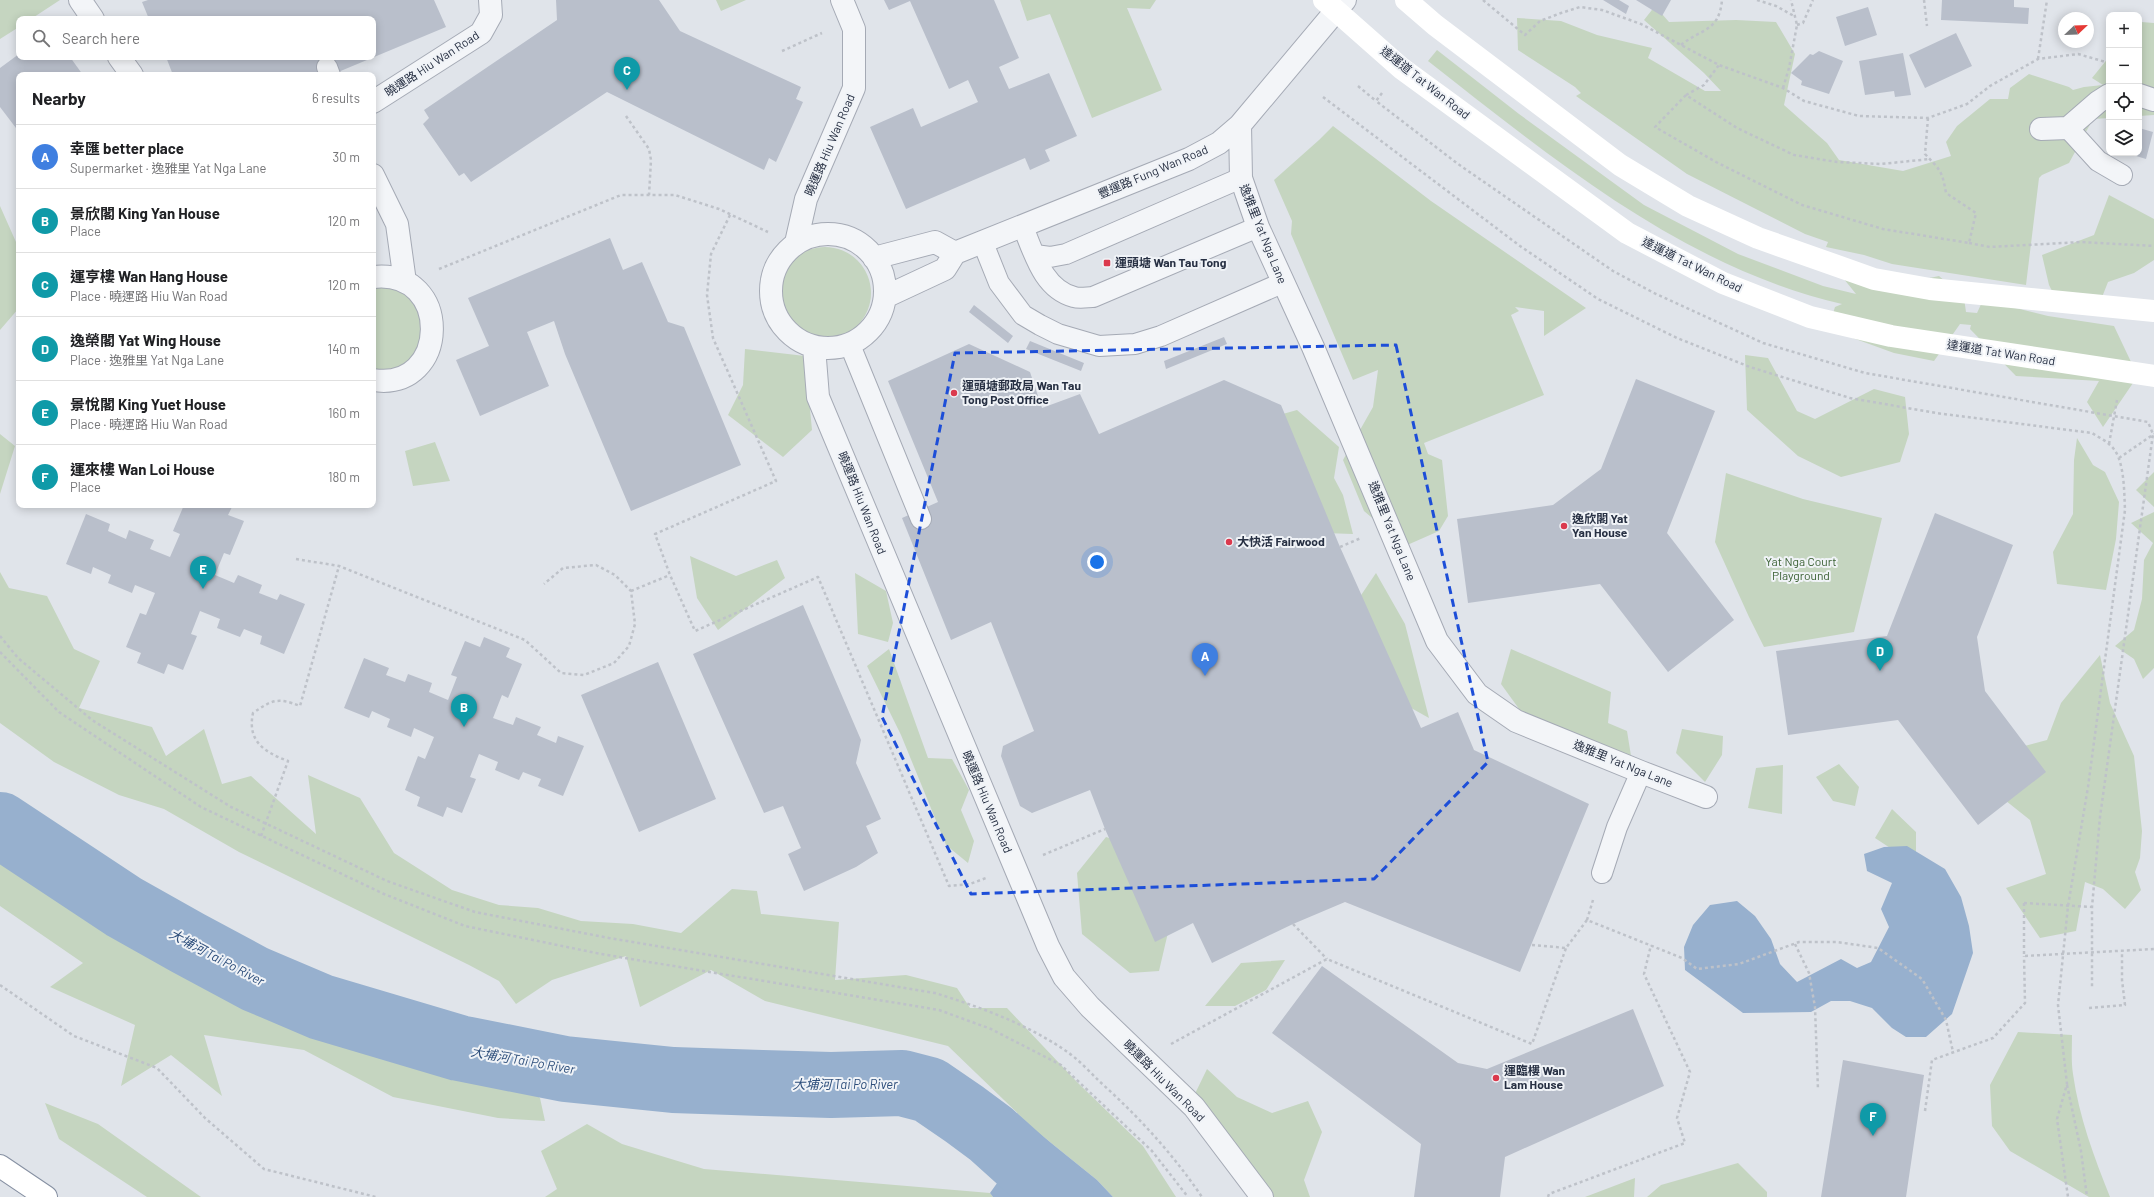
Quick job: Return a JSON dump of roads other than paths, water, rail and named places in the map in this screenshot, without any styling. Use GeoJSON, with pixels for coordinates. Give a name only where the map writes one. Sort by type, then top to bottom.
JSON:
{"type":"FeatureCollection","features":[{"type":"Feature","properties":{"kind":"main road"},"geometry":{"type":"LineString","coordinates":[[1406,0],[1472,53],[1620,164],[1688,206],[1758,238],[1874,279],[1909,286],[2154,311]]}},
{"type":"Feature","properties":{"kind":"main road","name":"達運道 Tat Wan Road"},"geometry":{"type":"LineString","coordinates":[[1335,3],[1401,68],[1627,233],[1723,283],[1810,317],[1891,336],[2154,376]]}},
{"type":"Feature","properties":{"kind":"main road"},"geometry":{"type":"LineString","coordinates":[[0,1166],[46,1197]]}},
{"type":"Feature","properties":{"kind":"street"},"geometry":{"type":"LineString","coordinates":[[80,0],[91,16]]}},
{"type":"Feature","properties":{"kind":"street","name":"曉運路 Hiu Wan Road"},"geometry":{"type":"LineString","coordinates":[[376,100],[481,33],[491,15],[490,0]]}},
{"type":"Feature","properties":{"kind":"street","name":"曉運路 Hiu Wan Road"},"geometry":{"type":"LineString","coordinates":[[796,243],[806,199],[854,88],[854,29],[842,0]]}},
{"type":"Feature","properties":{"kind":"street","name":"豐運路 Fung Wan Road"},"geometry":{"type":"LineString","coordinates":[[955,253],[1023,227],[1189,159],[1219,143],[1240,125],[1335,3]]}},
{"type":"Feature","properties":{"kind":"street"},"geometry":{"type":"LineString","coordinates":[[121,60],[130,72]]}},
{"type":"Feature","properties":{"kind":"street"},"geometry":{"type":"LineString","coordinates":[[2142,96],[2154,100]]}},
{"type":"Feature","properties":{"kind":"street"},"geometry":{"type":"LineString","coordinates":[[2041,129],[2068,128],[2106,97]]}},
{"type":"Feature","properties":{"kind":"street","name":"逸雅里 Yat Nga Lane"},"geometry":{"type":"LineString","coordinates":[[1240,125],[1241,178],[1258,227],[1282,283],[1316,354],[1437,641],[1477,694],[1516,721],[1641,772],[1706,796]]}},
{"type":"Feature","properties":{"kind":"street"},"geometry":{"type":"LineString","coordinates":[[376,181],[397,224],[405,282]]}},
{"type":"Feature","properties":{"kind":"street"},"geometry":{"type":"LineString","coordinates":[[829,234],[846,237],[862,245],[874,258],[881,272],[885,297],[882,310],[876,322],[865,335],[850,345],[832,349],[814,347],[797,340],[783,327],[773,311],[770,291],[773,273],[782,256],[796,243],[812,236],[829,234]]}},
{"type":"Feature","properties":{"kind":"street"},"geometry":{"type":"LineString","coordinates":[[874,258],[935,242],[955,253],[945,269],[885,297]]}},
{"type":"Feature","properties":{"kind":"street"},"geometry":{"type":"LineString","coordinates":[[376,277],[393,278],[405,282],[416,290],[431,312],[433,325],[429,349],[425,358],[408,374],[388,381],[376,380]]}},
{"type":"Feature","properties":{"kind":"street","name":"曉運路 Hiu Wan Road"},"geometry":{"type":"LineString","coordinates":[[814,347],[818,397],[1048,946],[1064,977],[1085,1001],[1143,1060],[1194,1107],[1229,1151],[1262,1197]]}},
{"type":"Feature","properties":{"kind":"lane"},"geometry":{"type":"LineString","coordinates":[[2068,128],[2098,161],[2122,174]]}},
{"type":"Feature","properties":{"kind":"lane"},"geometry":{"type":"LineString","coordinates":[[1035,256],[1050,257],[1066,254],[1241,178]]}},
{"type":"Feature","properties":{"kind":"lane"},"geometry":{"type":"LineString","coordinates":[[1023,227],[1044,274],[1055,288],[1075,298],[1093,297],[1258,227]]}},
{"type":"Feature","properties":{"kind":"lane"},"geometry":{"type":"LineString","coordinates":[[983,242],[999,283],[1023,315],[1040,326],[1058,334],[1099,346],[1135,344],[1161,336],[1282,283]]}},
{"type":"Feature","properties":{"kind":"lane"},"geometry":{"type":"LineString","coordinates":[[850,345],[921,519]]}},
{"type":"Feature","properties":{"kind":"lane"},"geometry":{"type":"LineString","coordinates":[[1602,873],[1617,827],[1641,772]]}},
{"type":"Feature","properties":{"kind":"water"},"geometry":{"type":"Polygon","coordinates":[[[1907,846],[1945,869],[1961,897],[1969,926],[1973,953],[1952,1014],[1926,1037],[1906,1037],[1892,1028],[1872,1008],[1850,1001],[1831,1001],[1811,1012],[1743,1013],[1685,970],[1684,947],[1693,925],[1710,905],[1737,901],[1755,916],[1771,939],[1780,964],[1797,982],[1841,959],[1857,968],[1871,962],[1889,927],[1881,909],[1892,883],[1867,871],[1864,854],[1884,847],[1907,846]]]}},
{"type":"Feature","properties":{"kind":"water"},"geometry":{"type":"Polygon","coordinates":[[[1035,1130],[1097,1180],[1113,1197],[993,1197],[990,1193],[1035,1130]]]}},
{"type":"Feature","properties":{"kind":"waterway","name":"大埔河 Tai Po River"},"geometry":{"type":"LineString","coordinates":[[0,825],[124,907],[255,979],[321,1007],[459,1048],[565,1069],[673,1080],[831,1085],[902,1083],[929,1090],[964,1114],[991,1134],[1061,1197]]}},
{"type":"Feature","properties":{"kind":"place","name":"運亨樓 Wan Hang House"},"geometry":{"type":"Point","coordinates":[627,90]}},
{"type":"Feature","properties":{"kind":"place","name":"運頭塘 Wan Tau Tong"},"geometry":{"type":"Point","coordinates":[1107,263]}},
{"type":"Feature","properties":{"kind":"place","name":"運頭塘郵政局 Wan Tau Tong Post Office"},"geometry":{"type":"Point","coordinates":[954,393]}},
{"type":"Feature","properties":{"kind":"place","name":"逸欣閣 Yat Yan House"},"geometry":{"type":"Point","coordinates":[1564,526]}},
{"type":"Feature","properties":{"kind":"place","name":"大快活 Fairwood"},"geometry":{"type":"Point","coordinates":[1229,542]}},
{"type":"Feature","properties":{"kind":"place","name":"景悅閣 King Yuet House"},"geometry":{"type":"Point","coordinates":[203,589]}},
{"type":"Feature","properties":{"kind":"place","name":"逸榮閣 Yat Wing House"},"geometry":{"type":"Point","coordinates":[1880,671]}},
{"type":"Feature","properties":{"kind":"place","name":"幸匯 better place"},"geometry":{"type":"Point","coordinates":[1205,676]}},
{"type":"Feature","properties":{"kind":"place","name":"景欣閣 King Yan House"},"geometry":{"type":"Point","coordinates":[464,727]}},
{"type":"Feature","properties":{"kind":"place","name":"運臨樓 Wan Lam House"},"geometry":{"type":"Point","coordinates":[1496,1078]}},
{"type":"Feature","properties":{"kind":"place","name":"運來樓 Wan Loi House"},"geometry":{"type":"Point","coordinates":[1873,1136]}},
{"type":"Feature","properties":{"kind":"park label","name":"Yat Nga Court Playground"},"geometry":{"type":"Point","coordinates":[1801,569]}}]}
